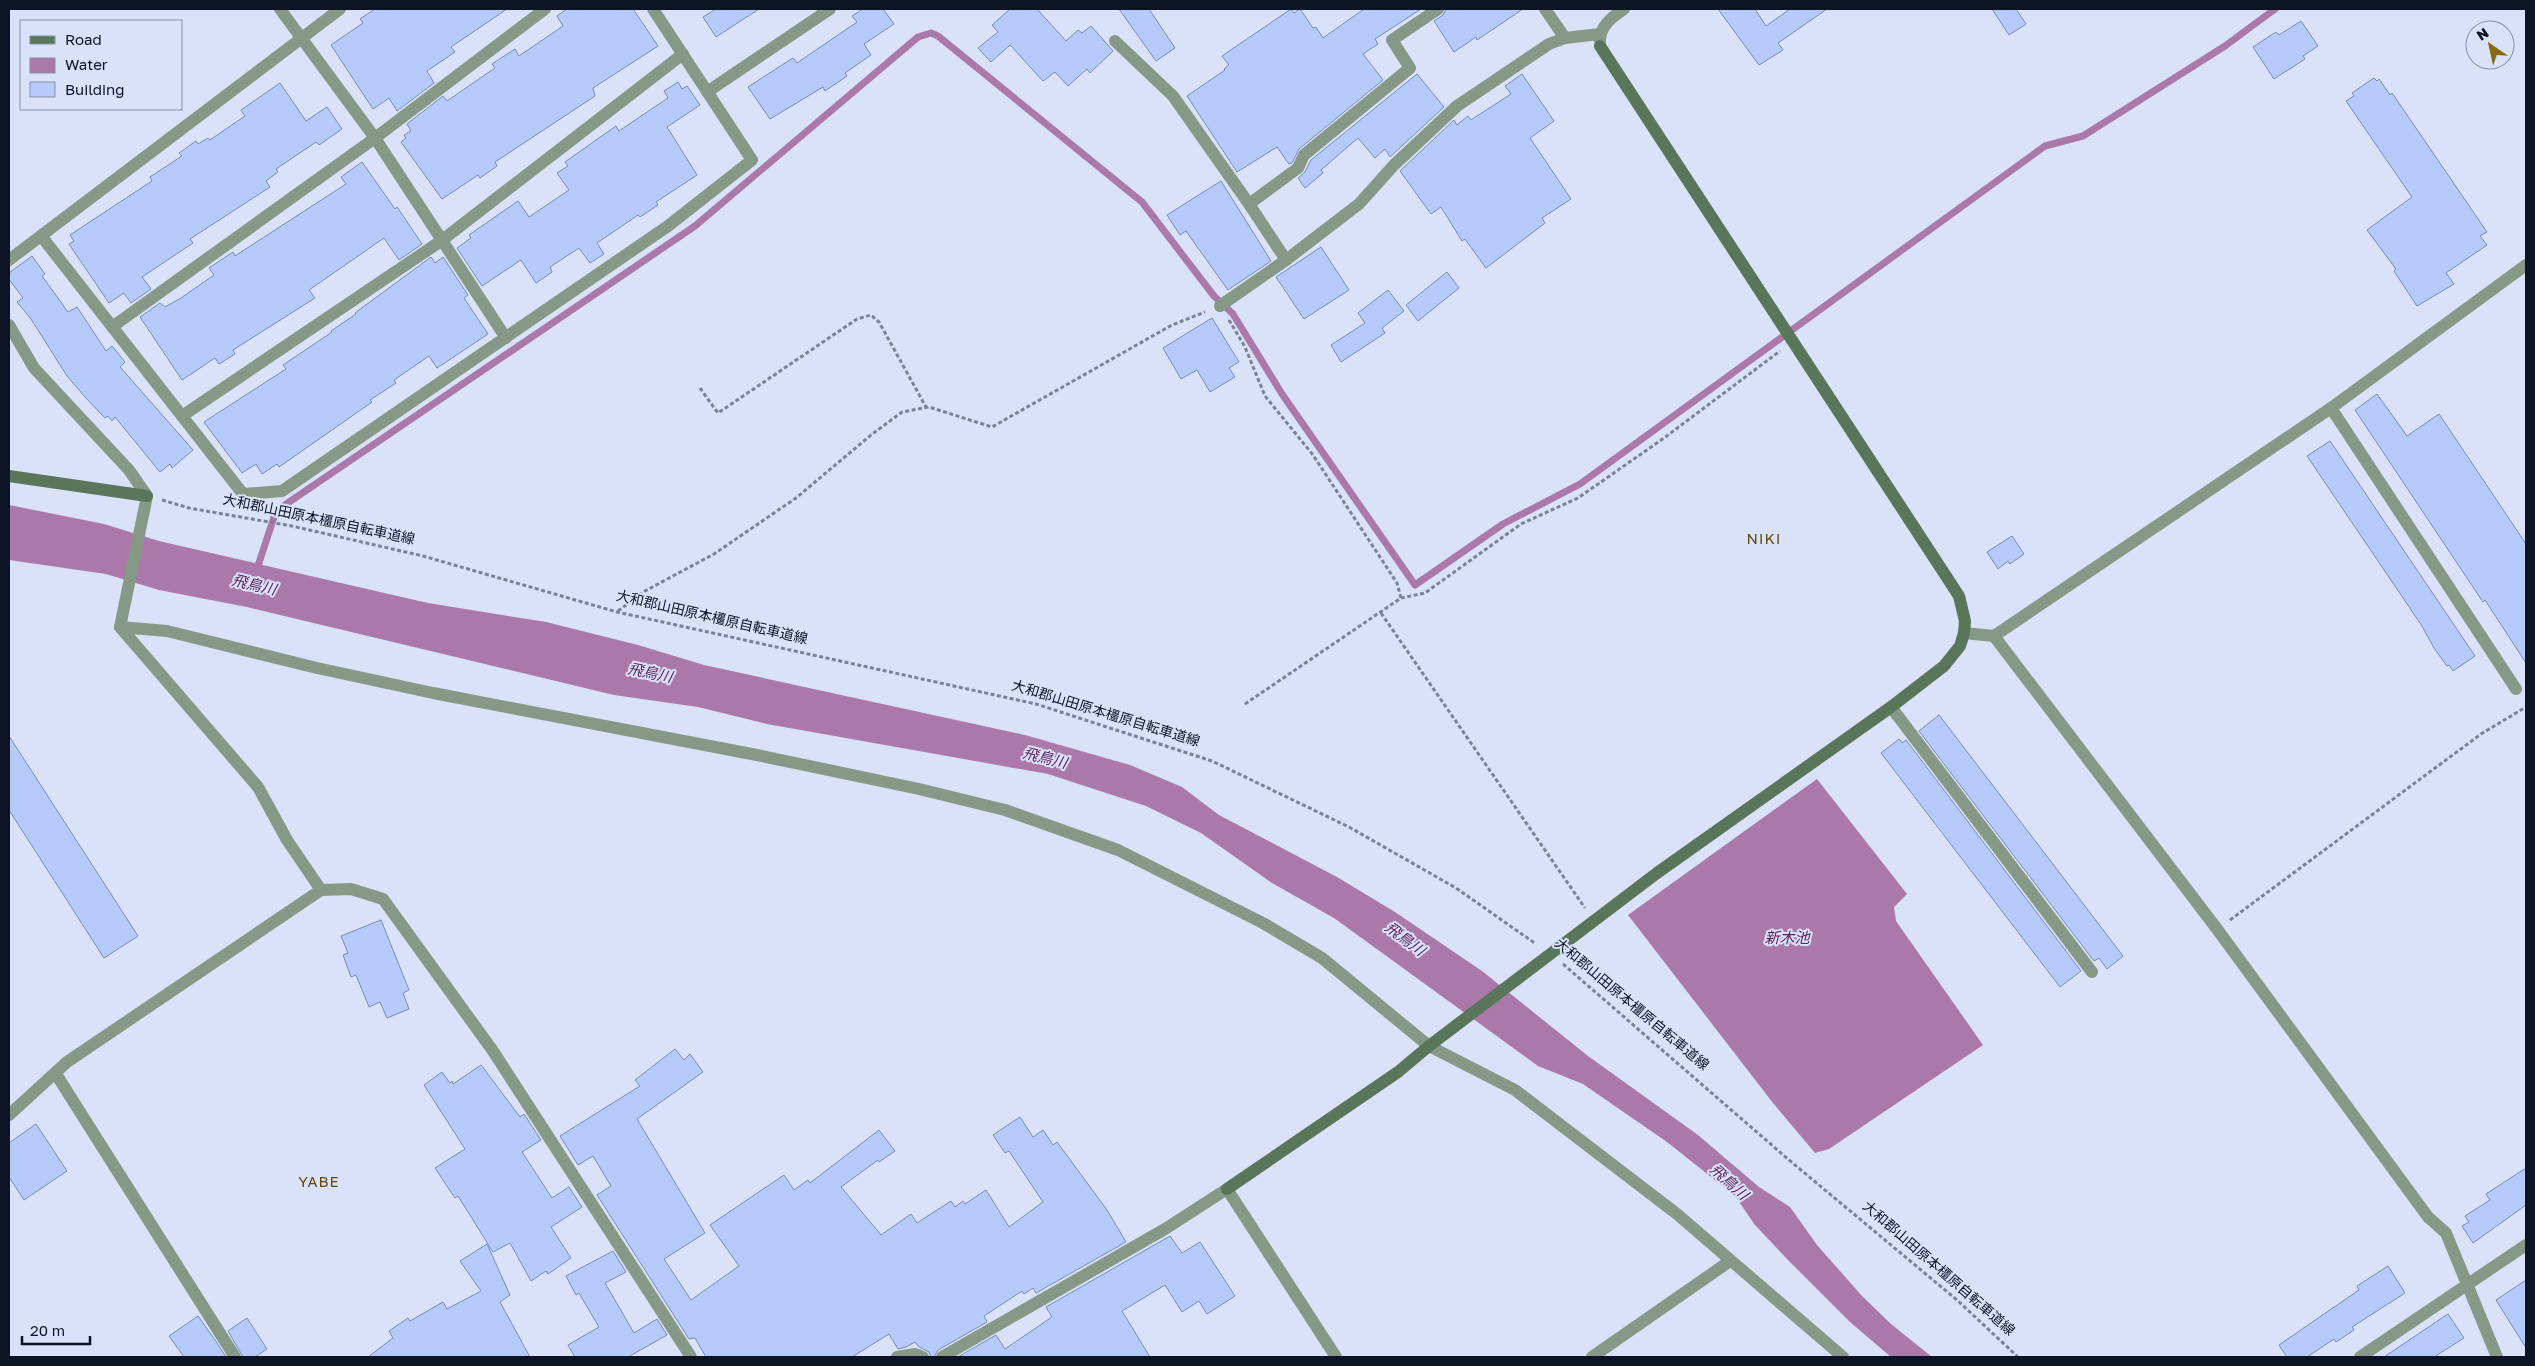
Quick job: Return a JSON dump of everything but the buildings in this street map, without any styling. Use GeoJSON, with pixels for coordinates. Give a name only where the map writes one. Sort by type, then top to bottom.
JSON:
{"type":"FeatureCollection","features":[{"type":"Feature","properties":{"kind":"street"},"geometry":{"type":"LineString","coordinates":[[9,260],[340,9]]}},
{"type":"Feature","properties":{"kind":"street"},"geometry":{"type":"LineString","coordinates":[[112,326],[375,138],[546,9]]}},
{"type":"Feature","properties":{"kind":"street"},"geometry":{"type":"LineString","coordinates":[[42,236],[243,494],[282,491],[668,226],[752,160],[653,9]]}},
{"type":"Feature","properties":{"kind":"street"},"geometry":{"type":"LineString","coordinates":[[707,92],[830,9]]}},
{"type":"Feature","properties":{"kind":"street"},"geometry":{"type":"LineString","coordinates":[[1249,204],[1298,168],[1304,155],[1410,68],[1392,40],[1438,9]]}},
{"type":"Feature","properties":{"kind":"street"},"geometry":{"type":"LineString","coordinates":[[1545,9],[1565,38]]}},
{"type":"Feature","properties":{"kind":"street"},"geometry":{"type":"LineString","coordinates":[[1600,40],[1611,18],[1624,9]]}},
{"type":"Feature","properties":{"kind":"street"},"geometry":{"type":"LineString","coordinates":[[287,11],[301,38],[375,138],[440,240],[506,338]]}},
{"type":"Feature","properties":{"kind":"street"},"geometry":{"type":"LineString","coordinates":[[1220,306],[1286,260],[1359,204],[1394,165],[1457,106],[1549,44],[1565,38],[1600,40]]}},
{"type":"Feature","properties":{"kind":"street"},"geometry":{"type":"LineString","coordinates":[[942,1357],[1165,1229],[1227,1190],[1398,1072],[1434,1042],[1594,921],[1891,707],[1953,657],[1964,633],[1964,608],[1959,596],[1600,40]]}},
{"type":"Feature","properties":{"kind":"street"},"geometry":{"type":"LineString","coordinates":[[1115,41],[1173,96],[1286,260]]}},
{"type":"Feature","properties":{"kind":"street"},"geometry":{"type":"LineString","coordinates":[[182,416],[440,240],[683,54]]}},
{"type":"Feature","properties":{"kind":"street"},"geometry":{"type":"LineString","coordinates":[[1964,633],[1994,636],[2331,408],[2526,265]]}},
{"type":"Feature","properties":{"kind":"street"},"geometry":{"type":"LineString","coordinates":[[9,325],[34,368],[129,470],[146,501],[121,621]]}},
{"type":"Feature","properties":{"kind":"street"},"geometry":{"type":"LineString","coordinates":[[2331,408],[2516,689]]}},
{"type":"Feature","properties":{"kind":"street"},"geometry":{"type":"LineString","coordinates":[[9,476],[146,501]]}},
{"type":"Feature","properties":{"kind":"street"},"geometry":{"type":"LineString","coordinates":[[121,621],[258,787],[287,840],[321,890]]}},
{"type":"Feature","properties":{"kind":"street"},"geometry":{"type":"LineString","coordinates":[[121,621],[317,668],[594,725],[757,755],[1006,810],[1118,850],[1263,923],[1322,958],[1434,1042],[1516,1090],[1678,1214],[1843,1357]]}},
{"type":"Feature","properties":{"kind":"street"},"geometry":{"type":"LineString","coordinates":[[1994,636],[2217,930],[2428,1217],[2446,1233],[2497,1357]]}},
{"type":"Feature","properties":{"kind":"street"},"geometry":{"type":"LineString","coordinates":[[1891,707],[2092,972]]}},
{"type":"Feature","properties":{"kind":"street"},"geometry":{"type":"LineString","coordinates":[[9,1115],[67,1062],[321,890],[351,889],[382,899],[493,1051],[691,1357]]}},
{"type":"Feature","properties":{"kind":"street"},"geometry":{"type":"LineString","coordinates":[[56,1074],[235,1357]]}},
{"type":"Feature","properties":{"kind":"street"},"geometry":{"type":"LineString","coordinates":[[1227,1190],[1336,1357]]}},
{"type":"Feature","properties":{"kind":"street"},"geometry":{"type":"LineString","coordinates":[[2360,1357],[2526,1245]]}},
{"type":"Feature","properties":{"kind":"street"},"geometry":{"type":"LineString","coordinates":[[1592,1357],[1730,1261]]}},
{"type":"Feature","properties":{"kind":"street"},"geometry":{"type":"LineString","coordinates":[[897,1357],[915,1354],[923,1357]]}},
{"type":"Feature","properties":{"kind":"path"},"geometry":{"type":"LineString","coordinates":[[617,612],[645,591],[714,554],[796,498],[871,435],[902,412],[926,408],[992,427],[1172,325],[1220,306],[1245,347],[1266,396],[1313,455],[1398,583],[1401,598]]}},
{"type":"Feature","properties":{"kind":"path"},"geometry":{"type":"LineString","coordinates":[[700,388],[718,413],[857,320],[871,315],[880,322],[926,408]]}},
{"type":"Feature","properties":{"kind":"path"},"geometry":{"type":"LineString","coordinates":[[1245,704],[1401,598],[1425,593],[1521,524],[1578,498],[1794,343]]}},
{"type":"Feature","properties":{"kind":"path","name":"大和郡山田原本橿原自転車道線"},"geometry":{"type":"LineString","coordinates":[[146,501],[292,526],[423,556],[617,612],[1036,704],[1212,761],[1366,836],[1456,888],[1550,954],[1587,983],[1789,1160],[1956,1300],[2018,1357]]}},
{"type":"Feature","properties":{"kind":"path"},"geometry":{"type":"LineString","coordinates":[[1381,613],[1594,921]]}},
{"type":"Feature","properties":{"kind":"path"},"geometry":{"type":"LineString","coordinates":[[2217,930],[2474,739],[2526,707]]}},
{"type":"Feature","properties":{"kind":"water","name":"飛鳥川"},"geometry":{"type":"Polygon","coordinates":[[[9,505],[104,524],[159,541],[428,603],[546,622],[638,645],[704,665],[1025,735],[1130,765],[1182,787],[1219,815],[1337,877],[1395,912],[1482,971],[1588,1056],[1698,1135],[1759,1187],[1790,1207],[1817,1245],[1862,1296],[1891,1324],[1932,1357],[1891,1357],[1850,1322],[1787,1259],[1755,1225],[1735,1196],[1667,1142],[1583,1084],[1538,1066],[1334,918],[1272,883],[1201,833],[1146,806],[1048,774],[767,724],[698,707],[614,695],[247,607],[159,590],[106,574],[9,560],[9,505]]]}},
{"type":"Feature","properties":{"kind":"water","name":"新木池"},"geometry":{"type":"Polygon","coordinates":[[[1817,779],[1907,894],[1894,907],[1896,921],[1983,1045],[1829,1149],[1815,1153],[1773,1103],[1628,915],[1817,779]]]}},
{"type":"Feature","properties":{"kind":"waterway","name":"飛鳥川"},"geometry":{"type":"LineString","coordinates":[[256,572],[276,511],[695,226],[918,37],[931,33],[938,36],[1142,202],[1214,296],[1233,314],[1282,394],[1415,585],[1503,524],[1580,484],[2045,146],[2083,136],[2225,46],[2275,9]]}},
{"type":"Feature","properties":{"kind":"district","name":"NIKI"},"geometry":{"type":"Point","coordinates":[1764,539]}},
{"type":"Feature","properties":{"kind":"district","name":"YABE"},"geometry":{"type":"Point","coordinates":[319,1182]}}]}
